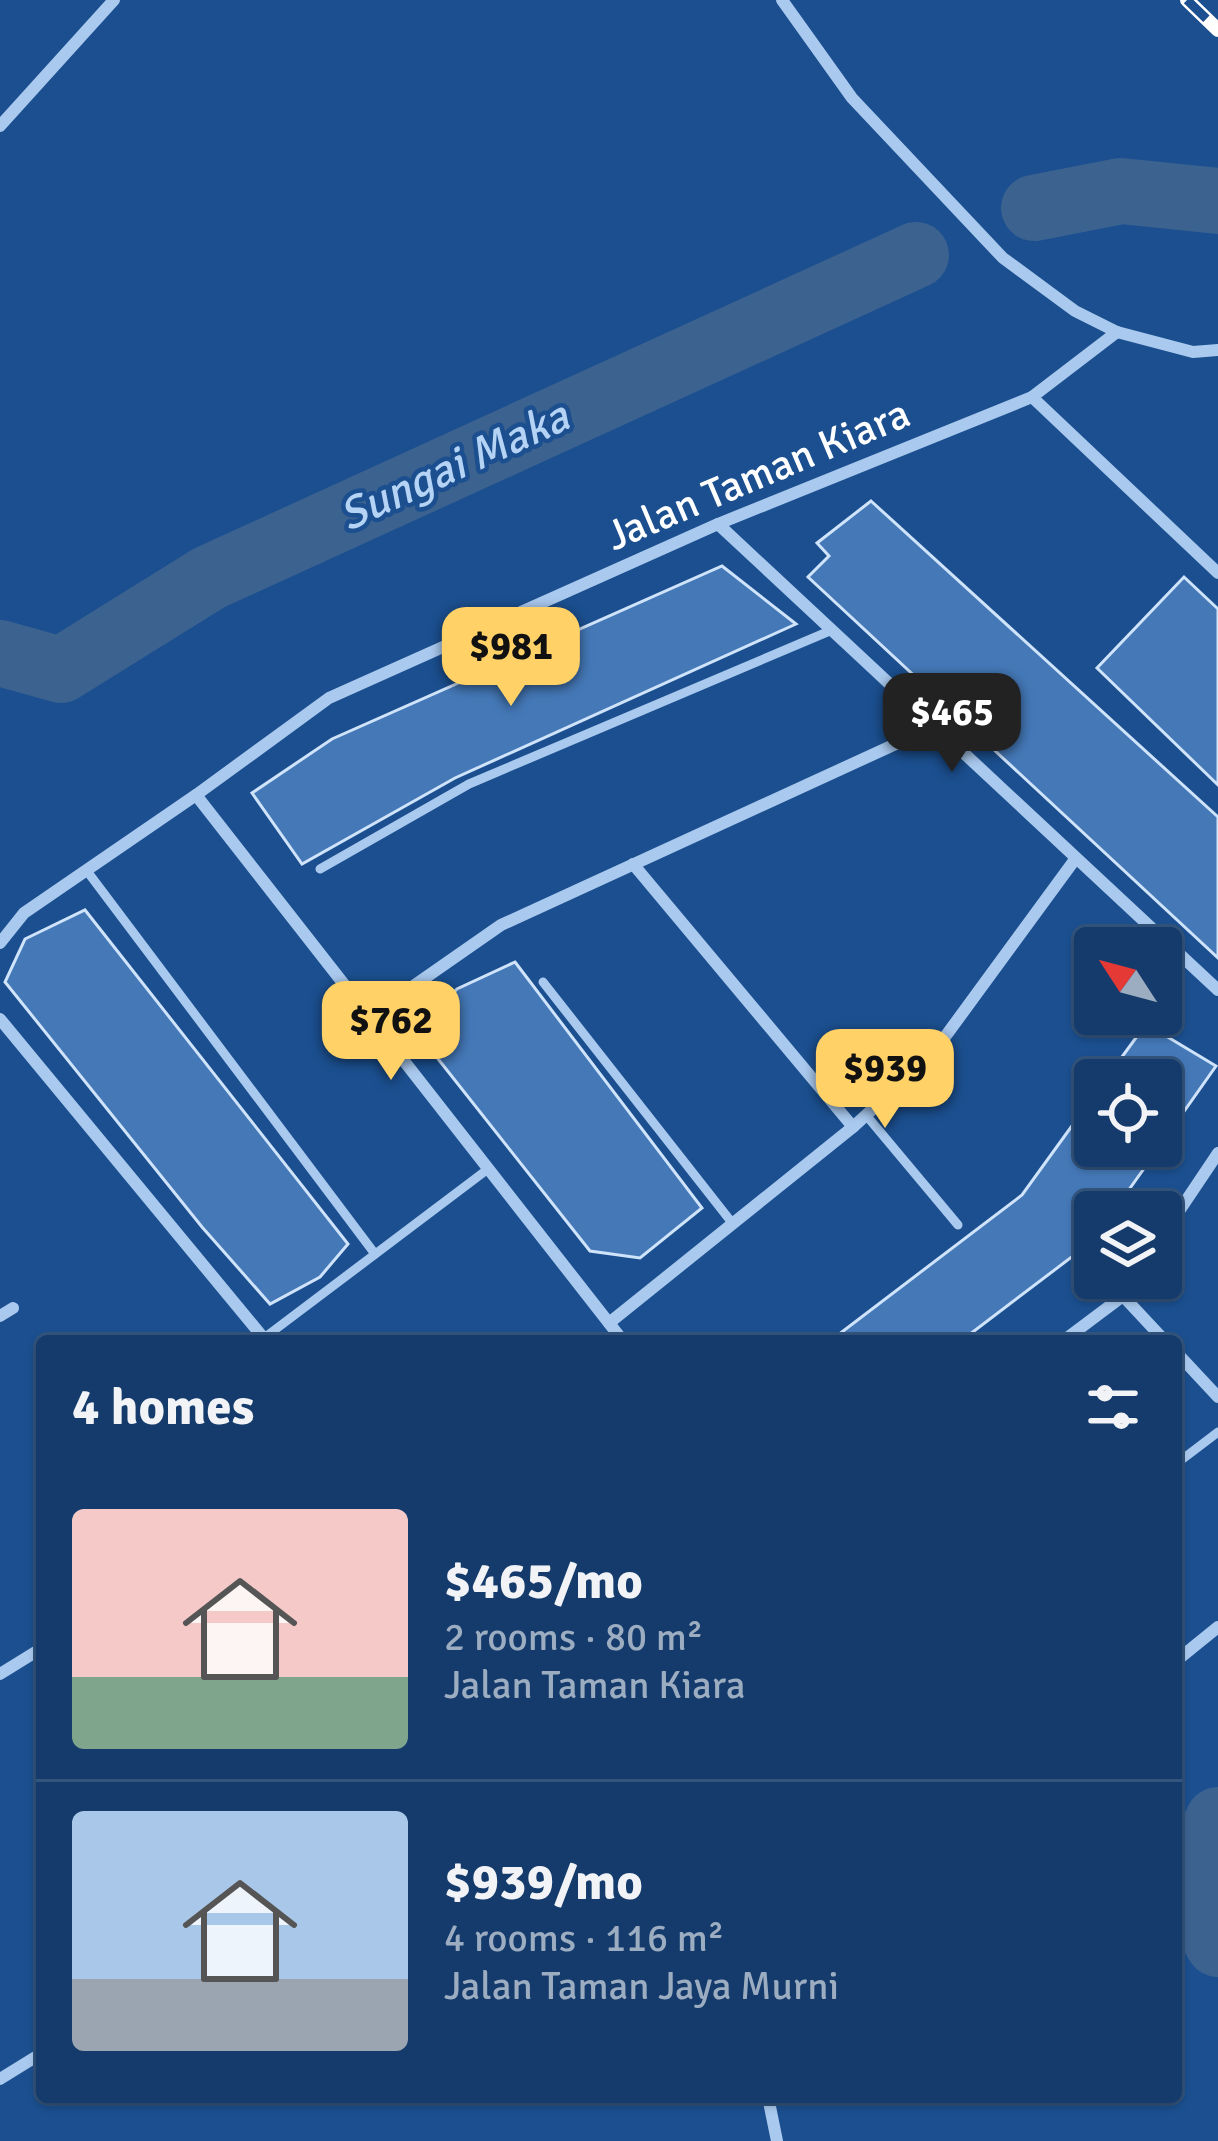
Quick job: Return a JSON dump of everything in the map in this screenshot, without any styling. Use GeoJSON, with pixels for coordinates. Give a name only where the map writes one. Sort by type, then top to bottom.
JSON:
{"type":"FeatureCollection","features":[{"type":"Feature","properties":{"kind":"street"},"geometry":{"type":"LineString","coordinates":[[0,126],[114,0]]}},
{"type":"Feature","properties":{"kind":"street"},"geometry":{"type":"LineString","coordinates":[[782,0],[852,98],[1003,258],[1076,311],[1117,332],[1193,352],[1218,350]]}},
{"type":"Feature","properties":{"kind":"street","name":"Jalan Taman Kiara"},"geometry":{"type":"LineString","coordinates":[[0,943],[24,914],[328,698],[718,524],[1032,397],[1117,332]]}},
{"type":"Feature","properties":{"kind":"street"},"geometry":{"type":"LineString","coordinates":[[1032,397],[1218,573]]}},
{"type":"Feature","properties":{"kind":"street"},"geometry":{"type":"LineString","coordinates":[[718,524],[1218,990]]}},
{"type":"Feature","properties":{"kind":"street"},"geometry":{"type":"LineString","coordinates":[[370,1017],[501,925],[935,726]]}},
{"type":"Feature","properties":{"kind":"street"},"geometry":{"type":"LineString","coordinates":[[196,795],[618,1335]]}},
{"type":"Feature","properties":{"kind":"street"},"geometry":{"type":"LineString","coordinates":[[609,1323],[853,1126],[931,1056],[1076,858]]}},
{"type":"Feature","properties":{"kind":"street"},"geometry":{"type":"LineString","coordinates":[[633,864],[853,1126]]}},
{"type":"Feature","properties":{"kind":"street"},"geometry":{"type":"LineString","coordinates":[[0,1019],[261,1335]]}},
{"type":"Feature","properties":{"kind":"street"},"geometry":{"type":"LineString","coordinates":[[1182,1207],[1218,1153]]}},
{"type":"Feature","properties":{"kind":"street"},"geometry":{"type":"LineString","coordinates":[[1071,1335],[1119,1299]]}},
{"type":"Feature","properties":{"kind":"street"},"geometry":{"type":"LineString","coordinates":[[1126,1299],[1159,1335]]}},
{"type":"Feature","properties":{"kind":"street"},"geometry":{"type":"LineString","coordinates":[[1182,1358],[1218,1397]]}},
{"type":"Feature","properties":{"kind":"street"},"geometry":{"type":"LineString","coordinates":[[1182,1655],[1218,1627]]}},
{"type":"Feature","properties":{"kind":"street"},"geometry":{"type":"LineString","coordinates":[[0,1674],[36,1652]]}},
{"type":"Feature","properties":{"kind":"street"},"geometry":{"type":"LineString","coordinates":[[0,2079],[36,2057]]}},
{"type":"Feature","properties":{"kind":"street"},"geometry":{"type":"LineString","coordinates":[[769,2103],[777,2141]]}},
{"type":"Feature","properties":{"kind":"lane"},"geometry":{"type":"LineString","coordinates":[[320,868],[469,784],[832,630]]}},
{"type":"Feature","properties":{"kind":"lane"},"geometry":{"type":"LineString","coordinates":[[87,871],[375,1254]]}},
{"type":"Feature","properties":{"kind":"lane"},"geometry":{"type":"LineString","coordinates":[[543,982],[733,1224]]}},
{"type":"Feature","properties":{"kind":"lane"},"geometry":{"type":"LineString","coordinates":[[866,1115],[958,1225]]}},
{"type":"Feature","properties":{"kind":"lane"},"geometry":{"type":"LineString","coordinates":[[271,1335],[488,1168]]}},
{"type":"Feature","properties":{"kind":"lane"},"geometry":{"type":"LineString","coordinates":[[1182,1459],[1218,1432]]}},
{"type":"Feature","properties":{"kind":"building"},"geometry":{"type":"Polygon","coordinates":[[[871,501],[1218,817],[1218,958],[808,577],[829,556],[817,543],[871,501]]]}},
{"type":"Feature","properties":{"kind":"building"},"geometry":{"type":"Polygon","coordinates":[[[722,566],[796,624],[455,778],[302,864],[252,793],[332,739],[722,566]]]}},
{"type":"Feature","properties":{"kind":"building"},"geometry":{"type":"Polygon","coordinates":[[[1184,577],[1218,609],[1218,785],[1097,668],[1184,577]]]}},
{"type":"Feature","properties":{"kind":"building"},"geometry":{"type":"Polygon","coordinates":[[[85,910],[348,1244],[320,1277],[270,1304],[5,982],[25,939],[85,910]]]}},
{"type":"Feature","properties":{"kind":"building"},"geometry":{"type":"Polygon","coordinates":[[[515,962],[702,1208],[640,1258],[590,1251],[416,1031],[457,989],[515,962]]]}},
{"type":"Feature","properties":{"kind":"building"},"geometry":{"type":"Polygon","coordinates":[[[1138,1035],[1164,1035],[1216,1066],[1182,1114],[1182,1059],[1120,1059],[1138,1035]]]}},
{"type":"Feature","properties":{"kind":"building"},"geometry":{"type":"Polygon","coordinates":[[[1074,1123],[1074,1167],[1145,1167],[1128,1191],[1074,1191],[1074,1255],[969,1335],[838,1335],[1022,1195],[1074,1123]]]}},
{"type":"Feature","properties":{"kind":"waterway","name":"Sungai Maka"},"geometry":{"type":"LineString","coordinates":[[1034,208],[1121,191],[1218,201]]}},
{"type":"Feature","properties":{"kind":"waterway","name":"Sungai Maka"},"geometry":{"type":"LineString","coordinates":[[0,653],[61,670],[209,578],[916,255]]}},
{"type":"Feature","properties":{"kind":"waterway"},"geometry":{"type":"LineString","coordinates":[[1218,1820],[1192,1873],[1204,1919],[1218,1944]]}},
{"type":"Feature","properties":{"kind":"railway"},"geometry":{"type":"LineString","coordinates":[[1187,0],[1218,30]]}}]}
